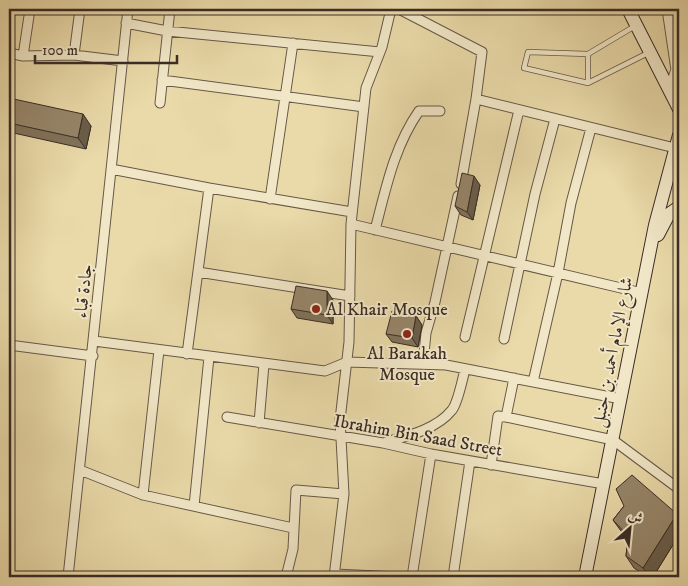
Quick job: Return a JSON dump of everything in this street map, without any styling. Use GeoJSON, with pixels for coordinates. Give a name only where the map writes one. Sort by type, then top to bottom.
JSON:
{"type":"FeatureCollection","features":[{"type":"Feature","properties":{"kind":"main road"},"geometry":{"type":"LineString","coordinates":[[628,9],[679,109]]}},
{"type":"Feature","properties":{"kind":"main road","name":"شارع الإمام أحمد بن حنبل"},"geometry":{"type":"LineString","coordinates":[[585,577],[651,248],[679,135]]}},
{"type":"Feature","properties":{"kind":"main road"},"geometry":{"type":"LineString","coordinates":[[651,248],[669,214],[679,206]]}},
{"type":"Feature","properties":{"kind":"street"},"geometry":{"type":"LineString","coordinates":[[74,54],[80,9]]}},
{"type":"Feature","properties":{"kind":"street","name":"جادة قباء"},"geometry":{"type":"LineString","coordinates":[[68,577],[128,9]]}},
{"type":"Feature","properties":{"kind":"street"},"geometry":{"type":"LineString","coordinates":[[160,103],[170,9]]}},
{"type":"Feature","properties":{"kind":"street"},"geometry":{"type":"LineString","coordinates":[[391,9],[380,52],[366,88],[352,212],[347,362],[340,420],[344,494],[335,576],[399,577]]}},
{"type":"Feature","properties":{"kind":"street"},"geometry":{"type":"LineString","coordinates":[[399,9],[482,52],[463,177],[435,302],[426,333],[423,364]]}},
{"type":"Feature","properties":{"kind":"street"},"geometry":{"type":"LineString","coordinates":[[674,96],[673,77],[678,69],[667,12],[679,13]]}},
{"type":"Feature","properties":{"kind":"street"},"geometry":{"type":"LineString","coordinates":[[23,56],[29,16]]}},
{"type":"Feature","properties":{"kind":"street"},"geometry":{"type":"LineString","coordinates":[[126,23],[167,30],[380,52]]}},
{"type":"Feature","properties":{"kind":"street"},"geometry":{"type":"LineString","coordinates":[[270,199],[293,43]]}},
{"type":"Feature","properties":{"kind":"street"},"geometry":{"type":"LineString","coordinates":[[9,53],[23,56],[74,54],[122,60]]}},
{"type":"Feature","properties":{"kind":"street"},"geometry":{"type":"LineString","coordinates":[[162,80],[364,107]]}},
{"type":"Feature","properties":{"kind":"street"},"geometry":{"type":"LineString","coordinates":[[476,99],[675,148]]}},
{"type":"Feature","properties":{"kind":"street"},"geometry":{"type":"LineString","coordinates":[[465,337],[519,110]]}},
{"type":"Feature","properties":{"kind":"street"},"geometry":{"type":"LineString","coordinates":[[376,230],[394,160],[407,129],[419,111],[440,111]]}},
{"type":"Feature","properties":{"kind":"street"},"geometry":{"type":"LineString","coordinates":[[504,339],[535,194],[555,119]]}},
{"type":"Feature","properties":{"kind":"street"},"geometry":{"type":"LineString","coordinates":[[533,382],[558,273],[571,203],[592,128]]}},
{"type":"Feature","properties":{"kind":"street"},"geometry":{"type":"LineString","coordinates":[[112,169],[270,199],[352,212]]}},
{"type":"Feature","properties":{"kind":"street"},"geometry":{"type":"LineString","coordinates":[[187,354],[209,188]]}},
{"type":"Feature","properties":{"kind":"street"},"geometry":{"type":"LineString","coordinates":[[351,224],[642,292]]}},
{"type":"Feature","properties":{"kind":"street"},"geometry":{"type":"LineString","coordinates":[[198,272],[350,296]]}},
{"type":"Feature","properties":{"kind":"street"},"geometry":{"type":"LineString","coordinates":[[94,341],[325,371],[347,362],[446,365],[621,399]]}},
{"type":"Feature","properties":{"kind":"street"},"geometry":{"type":"LineString","coordinates":[[9,345],[92,356]]}},
{"type":"Feature","properties":{"kind":"street"},"geometry":{"type":"LineString","coordinates":[[143,494],[159,350]]}},
{"type":"Feature","properties":{"kind":"street"},"geometry":{"type":"LineString","coordinates":[[194,506],[209,357]]}},
{"type":"Feature","properties":{"kind":"street"},"geometry":{"type":"LineString","coordinates":[[259,422],[264,364]]}},
{"type":"Feature","properties":{"kind":"street"},"geometry":{"type":"LineString","coordinates":[[383,443],[418,434],[442,419],[453,409],[465,369]]}},
{"type":"Feature","properties":{"kind":"street"},"geometry":{"type":"LineString","coordinates":[[506,417],[514,378]]}},
{"type":"Feature","properties":{"kind":"street"},"geometry":{"type":"LineString","coordinates":[[491,464],[498,416],[506,417],[612,440],[679,489]]}},
{"type":"Feature","properties":{"kind":"street","name":"Ibrahim Bin Saad Street"},"geometry":{"type":"LineString","coordinates":[[226,417],[383,443],[431,454],[604,484]]}},
{"type":"Feature","properties":{"kind":"street"},"geometry":{"type":"LineString","coordinates":[[412,577],[431,454]]}},
{"type":"Feature","properties":{"kind":"street"},"geometry":{"type":"LineString","coordinates":[[453,577],[470,460]]}},
{"type":"Feature","properties":{"kind":"street"},"geometry":{"type":"LineString","coordinates":[[80,470],[143,494],[293,528]]}},
{"type":"Feature","properties":{"kind":"street"},"geometry":{"type":"LineString","coordinates":[[286,577],[293,549],[296,490],[344,494]]}},
{"type":"Feature","properties":{"kind":"lane"},"geometry":{"type":"LineString","coordinates":[[636,26],[588,54],[528,52],[524,68],[588,83],[650,52]]}},
{"type":"Feature","properties":{"kind":"lane"},"geometry":{"type":"LineString","coordinates":[[588,54],[588,83]]}},
{"type":"Feature","properties":{"kind":"building"},"geometry":{"type":"Polygon","coordinates":[[[9,98],[83,114],[78,138],[9,123],[9,98]]]}},
{"type":"Feature","properties":{"kind":"building"},"geometry":{"type":"Polygon","coordinates":[[[462,173],[474,176],[467,212],[455,206],[462,173]]]}},
{"type":"Feature","properties":{"kind":"building"},"geometry":{"type":"Polygon","coordinates":[[[296,286],[327,291],[327,315],[291,309],[296,286]]]}},
{"type":"Feature","properties":{"kind":"building"},"geometry":{"type":"Polygon","coordinates":[[[392,311],[416,316],[412,338],[386,334],[392,311]]]}},
{"type":"Feature","properties":{"kind":"building"},"geometry":{"type":"Polygon","coordinates":[[[632,475],[677,514],[643,568],[626,556],[628,536],[613,520],[624,506],[616,489],[632,475]]]}},
{"type":"Feature","properties":{"kind":"place","name":"Al Khair Mosque"},"geometry":{"type":"Point","coordinates":[316,309]}},
{"type":"Feature","properties":{"kind":"place","name":"Al Barakah Mosque"},"geometry":{"type":"Point","coordinates":[407,334]}}]}
